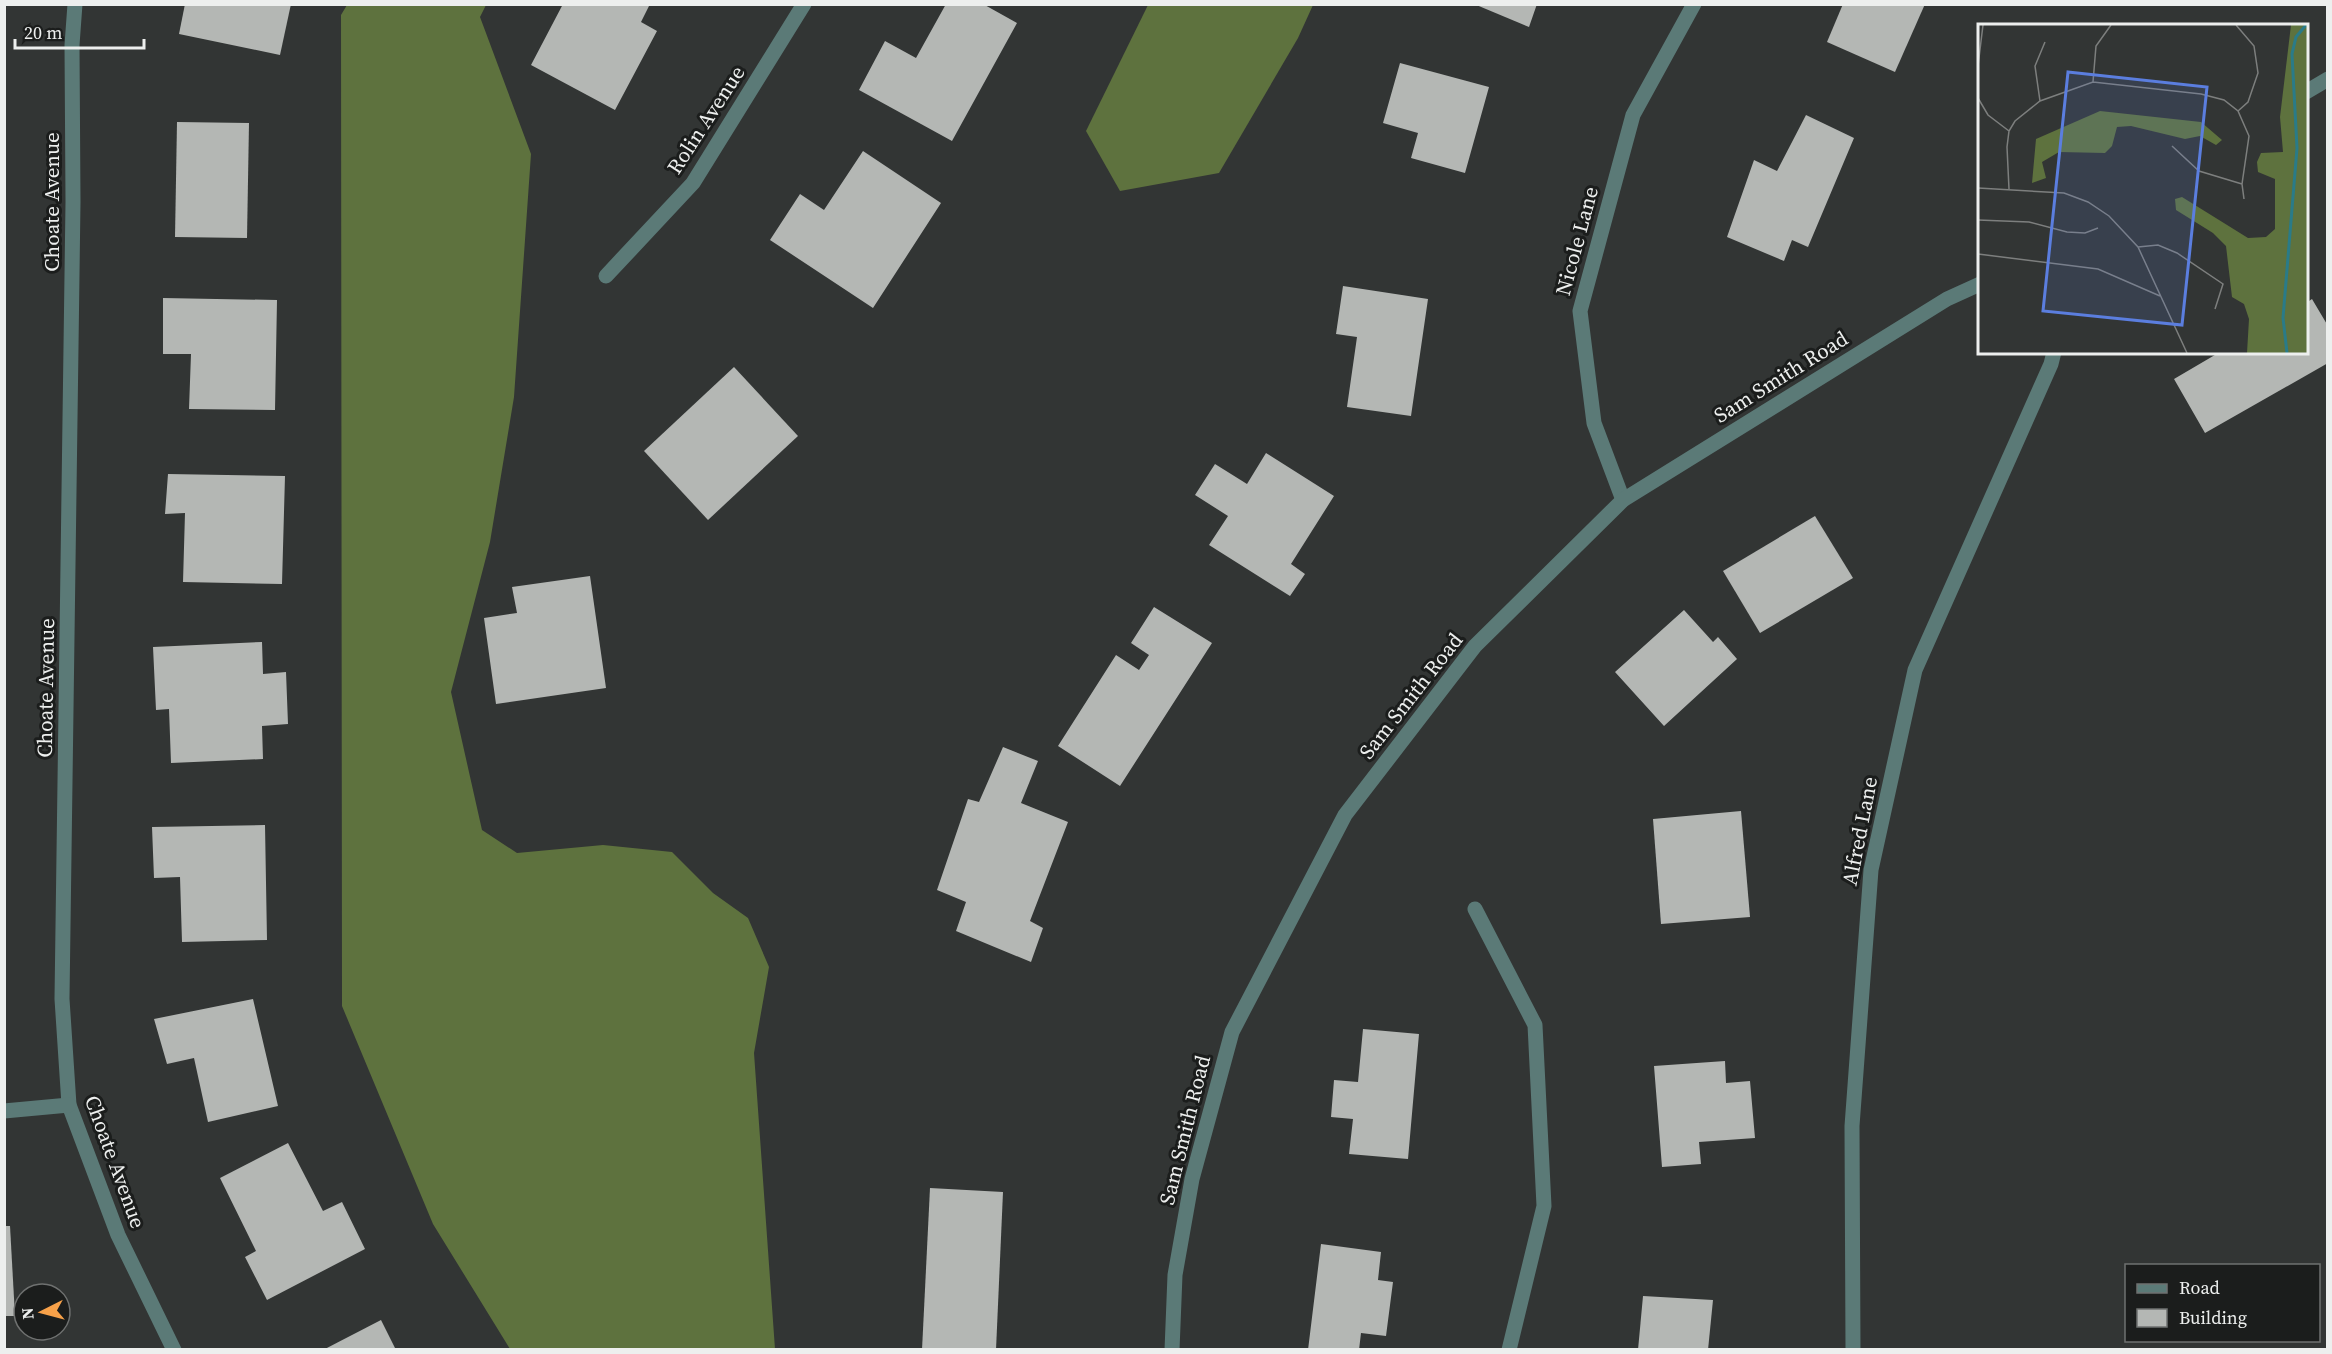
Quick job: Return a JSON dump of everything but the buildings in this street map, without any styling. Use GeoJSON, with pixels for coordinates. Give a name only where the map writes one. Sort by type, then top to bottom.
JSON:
{"type":"FeatureCollection","features":[{"type":"Feature","properties":{"kind":"street","name":"Choate Avenue"},"geometry":{"type":"LineString","coordinates":[[75,4],[72,45],[73,202],[63,999],[69,1105],[118,1235],[174,1350]]}},
{"type":"Feature","properties":{"kind":"street","name":"Rolin Avenue"},"geometry":{"type":"LineString","coordinates":[[606,276],[693,183],[804,4]]}},
{"type":"Feature","properties":{"kind":"street","name":"Nicole Lane"},"geometry":{"type":"LineString","coordinates":[[1623,500],[1594,423],[1580,311],[1633,115],[1694,4]]}},
{"type":"Feature","properties":{"kind":"street"},"geometry":{"type":"LineString","coordinates":[[2308,91],[2328,79]]}},
{"type":"Feature","properties":{"kind":"street","name":"Sam Smith Road"},"geometry":{"type":"LineString","coordinates":[[1172,1350],[1175,1275],[1192,1179],[1232,1032],[1345,815],[1475,646],[1623,500],[1947,299],[1978,285]]}},
{"type":"Feature","properties":{"kind":"street","name":"Alfred Lane"},"geometry":{"type":"LineString","coordinates":[[1853,1350],[1852,1126],[1870,870],[1915,670],[2054,354]]}},
{"type":"Feature","properties":{"kind":"street"},"geometry":{"type":"LineString","coordinates":[[1475,909],[1535,1025],[1544,1206],[1509,1350]]}},
{"type":"Feature","properties":{"kind":"street"},"geometry":{"type":"LineString","coordinates":[[4,1111],[69,1105]]}},
{"type":"Feature","properties":{"kind":"green space"},"geometry":{"type":"Polygon","coordinates":[[[347,5],[486,5],[480,17],[531,154],[514,397],[490,542],[451,692],[482,830],[517,853],[603,845],[672,852],[713,893],[748,918],[769,967],[754,1053],[775,1349],[510,1349],[433,1224],[342,1006],[341,15],[347,5]]]}},
{"type":"Feature","properties":{"kind":"green space"},"geometry":{"type":"Polygon","coordinates":[[[1148,5],[1313,5],[1298,38],[1219,173],[1120,191],[1086,131],[1148,5]]]}}]}
